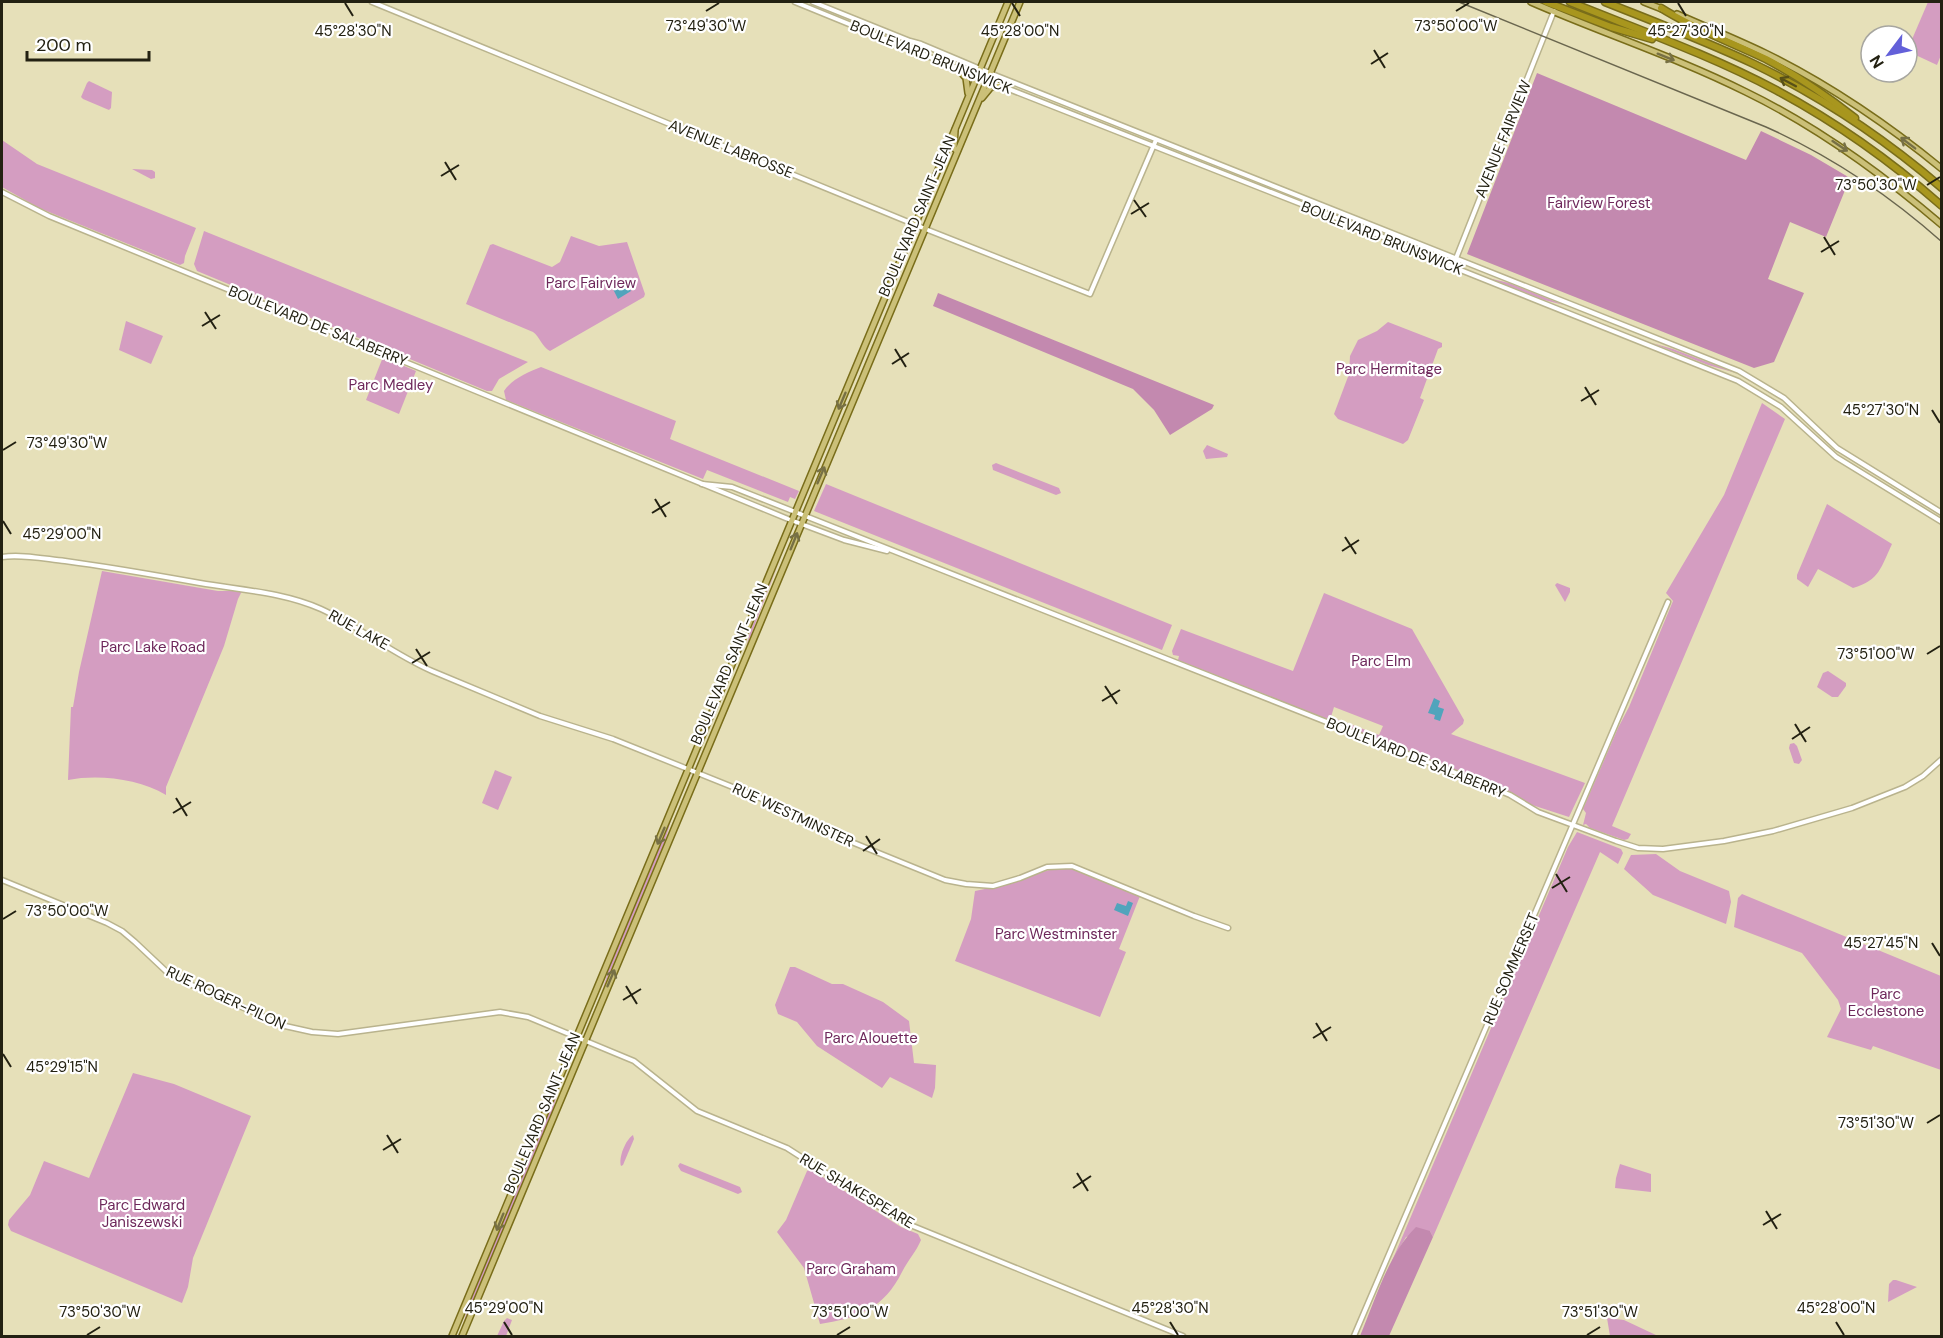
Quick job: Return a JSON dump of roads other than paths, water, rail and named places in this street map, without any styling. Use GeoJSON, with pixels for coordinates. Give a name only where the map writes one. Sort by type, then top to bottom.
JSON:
{"type":"FeatureCollection","features":[{"type":"Feature","properties":{"kind":"highway"},"geometry":{"type":"LineString","coordinates":[[1546,2],[1611,27],[1682,47]]}},
{"type":"Feature","properties":{"kind":"highway"},"geometry":{"type":"LineString","coordinates":[[1570,2],[1682,47],[1765,84],[1820,116],[1884,159],[1941,206]]}},
{"type":"Feature","properties":{"kind":"highway"},"geometry":{"type":"LineString","coordinates":[[1605,2],[1720,49],[1776,75],[1837,111],[1891,147]]}},
{"type":"Feature","properties":{"kind":"highway"},"geometry":{"type":"LineString","coordinates":[[1661,8],[1688,25],[1751,52],[1804,81],[1838,105],[1941,188]]}},
{"type":"Feature","properties":{"kind":"main road","name":"BOULEVARD SAINT-JEAN"},"geometry":{"type":"LineString","coordinates":[[452,1336],[1008,2]]}},
{"type":"Feature","properties":{"kind":"main road","name":"BOULEVARD SAINT-JEAN"},"geometry":{"type":"LineString","coordinates":[[462,1336],[1020,2]]}},
{"type":"Feature","properties":{"kind":"main road"},"geometry":{"type":"LineString","coordinates":[[1531,2],[1713,76],[1777,108],[1862,161],[1941,225]]}},
{"type":"Feature","properties":{"kind":"main road"},"geometry":{"type":"LineString","coordinates":[[1644,2],[1730,36],[1800,71],[1880,122],[1941,169]]}},
{"type":"Feature","properties":{"kind":"main road"},"geometry":{"type":"LineString","coordinates":[[957,68],[966,78],[968,94]]}},
{"type":"Feature","properties":{"kind":"main road"},"geometry":{"type":"LineString","coordinates":[[973,112],[987,89],[993,86],[1003,86]]}},
{"type":"Feature","properties":{"kind":"main road"},"geometry":{"type":"LineString","coordinates":[[955,126],[954,148],[957,151]]}},
{"type":"Feature","properties":{"kind":"main road"},"geometry":{"type":"LineString","coordinates":[[737,653],[735,668],[739,673]]}},
{"type":"Feature","properties":{"kind":"street","name":"AVENUE LABROSSE"},"geometry":{"type":"LineString","coordinates":[[372,2],[915,225],[1090,294],[1153,146]]}},
{"type":"Feature","properties":{"kind":"street","name":"BOULEVARD BRUNSWICK"},"geometry":{"type":"LineString","coordinates":[[795,2],[1357,226],[1745,384],[1781,407],[1834,456],[1941,522]]}},
{"type":"Feature","properties":{"kind":"street","name":"BOULEVARD BRUNSWICK"},"geometry":{"type":"LineString","coordinates":[[813,2],[1749,376],[1788,401],[1837,448],[1941,513]]}},
{"type":"Feature","properties":{"kind":"street","name":"AVENUE FAIRVIEW"},"geometry":{"type":"LineString","coordinates":[[1453,266],[1554,11]]}},
{"type":"Feature","properties":{"kind":"street"},"geometry":{"type":"LineString","coordinates":[[1153,146],[1156,140]]}},
{"type":"Feature","properties":{"kind":"street","name":"BOULEVARD DE SALABERRY"},"geometry":{"type":"LineString","coordinates":[[2,192],[49,216],[792,521],[844,540],[893,552]]}},
{"type":"Feature","properties":{"kind":"street","name":"BOULEVARD DE SALABERRY"},"geometry":{"type":"LineString","coordinates":[[702,484],[732,487],[1486,785],[1510,795],[1538,812],[1623,844],[1643,848],[1674,849],[1789,827],[1881,798],[1914,782],[1941,759]]}},
{"type":"Feature","properties":{"kind":"street","name":"RUE LAKE"},"geometry":{"type":"LineString","coordinates":[[2,557],[39,558],[103,566],[274,595],[319,608],[361,629],[425,668],[531,712],[613,739],[697,772]]}},
{"type":"Feature","properties":{"kind":"street","name":"RUE SOMMERSET"},"geometry":{"type":"LineString","coordinates":[[1354,1336],[1668,602]]}},
{"type":"Feature","properties":{"kind":"street","name":"RUE WESTMINSTER"},"geometry":{"type":"LineString","coordinates":[[697,772],[760,798],[800,821],[945,880],[993,886],[1047,867],[1072,866],[1228,928]]}},
{"type":"Feature","properties":{"kind":"street","name":"RUE ROGER-PILON"},"geometry":{"type":"LineString","coordinates":[[2,880],[107,922],[129,937],[169,974],[285,1026],[312,1032],[338,1034],[503,1012],[528,1017],[577,1037]]}},
{"type":"Feature","properties":{"kind":"street","name":"RUE SHAKESPEARE"},"geometry":{"type":"LineString","coordinates":[[577,1037],[632,1060],[697,1111],[787,1148],[903,1222],[1183,1336]]}},
{"type":"Feature","properties":{"kind":"water"},"geometry":{"type":"Polygon","coordinates":[[[617,282],[622,290],[628,287],[631,291],[618,299],[611,285],[617,282]]]}},
{"type":"Feature","properties":{"kind":"water"},"geometry":{"type":"Polygon","coordinates":[[[1434,698],[1440,701],[1438,707],[1444,709],[1440,721],[1434,719],[1435,715],[1428,713],[1434,698]]]}},
{"type":"Feature","properties":{"kind":"water"},"geometry":{"type":"Polygon","coordinates":[[[1128,901],[1133,903],[1128,916],[1114,910],[1117,903],[1126,906],[1128,901]]]}},
{"type":"Feature","properties":{"kind":"tram line"},"geometry":{"type":"LineString","coordinates":[[1459,2],[1790,138],[1836,163],[1880,192],[1942,242]]}},
{"type":"Feature","properties":{"kind":"park label","name":"Fairview Forest"},"geometry":{"type":"Point","coordinates":[1599,203]}},
{"type":"Feature","properties":{"kind":"park label","name":"Parc Fairview"},"geometry":{"type":"Point","coordinates":[591,283]}},
{"type":"Feature","properties":{"kind":"park label","name":"Parc Hermitage"},"geometry":{"type":"Point","coordinates":[1389,369]}},
{"type":"Feature","properties":{"kind":"park label","name":"Parc Medley"},"geometry":{"type":"Point","coordinates":[391,385]}},
{"type":"Feature","properties":{"kind":"park label","name":"Parc Lake Road"},"geometry":{"type":"Point","coordinates":[153,647]}},
{"type":"Feature","properties":{"kind":"park label","name":"Parc Elm"},"geometry":{"type":"Point","coordinates":[1381,661]}},
{"type":"Feature","properties":{"kind":"park label","name":"Parc Westminster"},"geometry":{"type":"Point","coordinates":[1056,934]}},
{"type":"Feature","properties":{"kind":"park label","name":"Parc Ecclestone"},"geometry":{"type":"Point","coordinates":[1886,1002]}},
{"type":"Feature","properties":{"kind":"park label","name":"Parc Alouette"},"geometry":{"type":"Point","coordinates":[871,1038]}},
{"type":"Feature","properties":{"kind":"park label","name":"Parc Edward Janiszewski"},"geometry":{"type":"Point","coordinates":[142,1214]}},
{"type":"Feature","properties":{"kind":"park label","name":"Parc Graham"},"geometry":{"type":"Point","coordinates":[851,1269]}}]}
